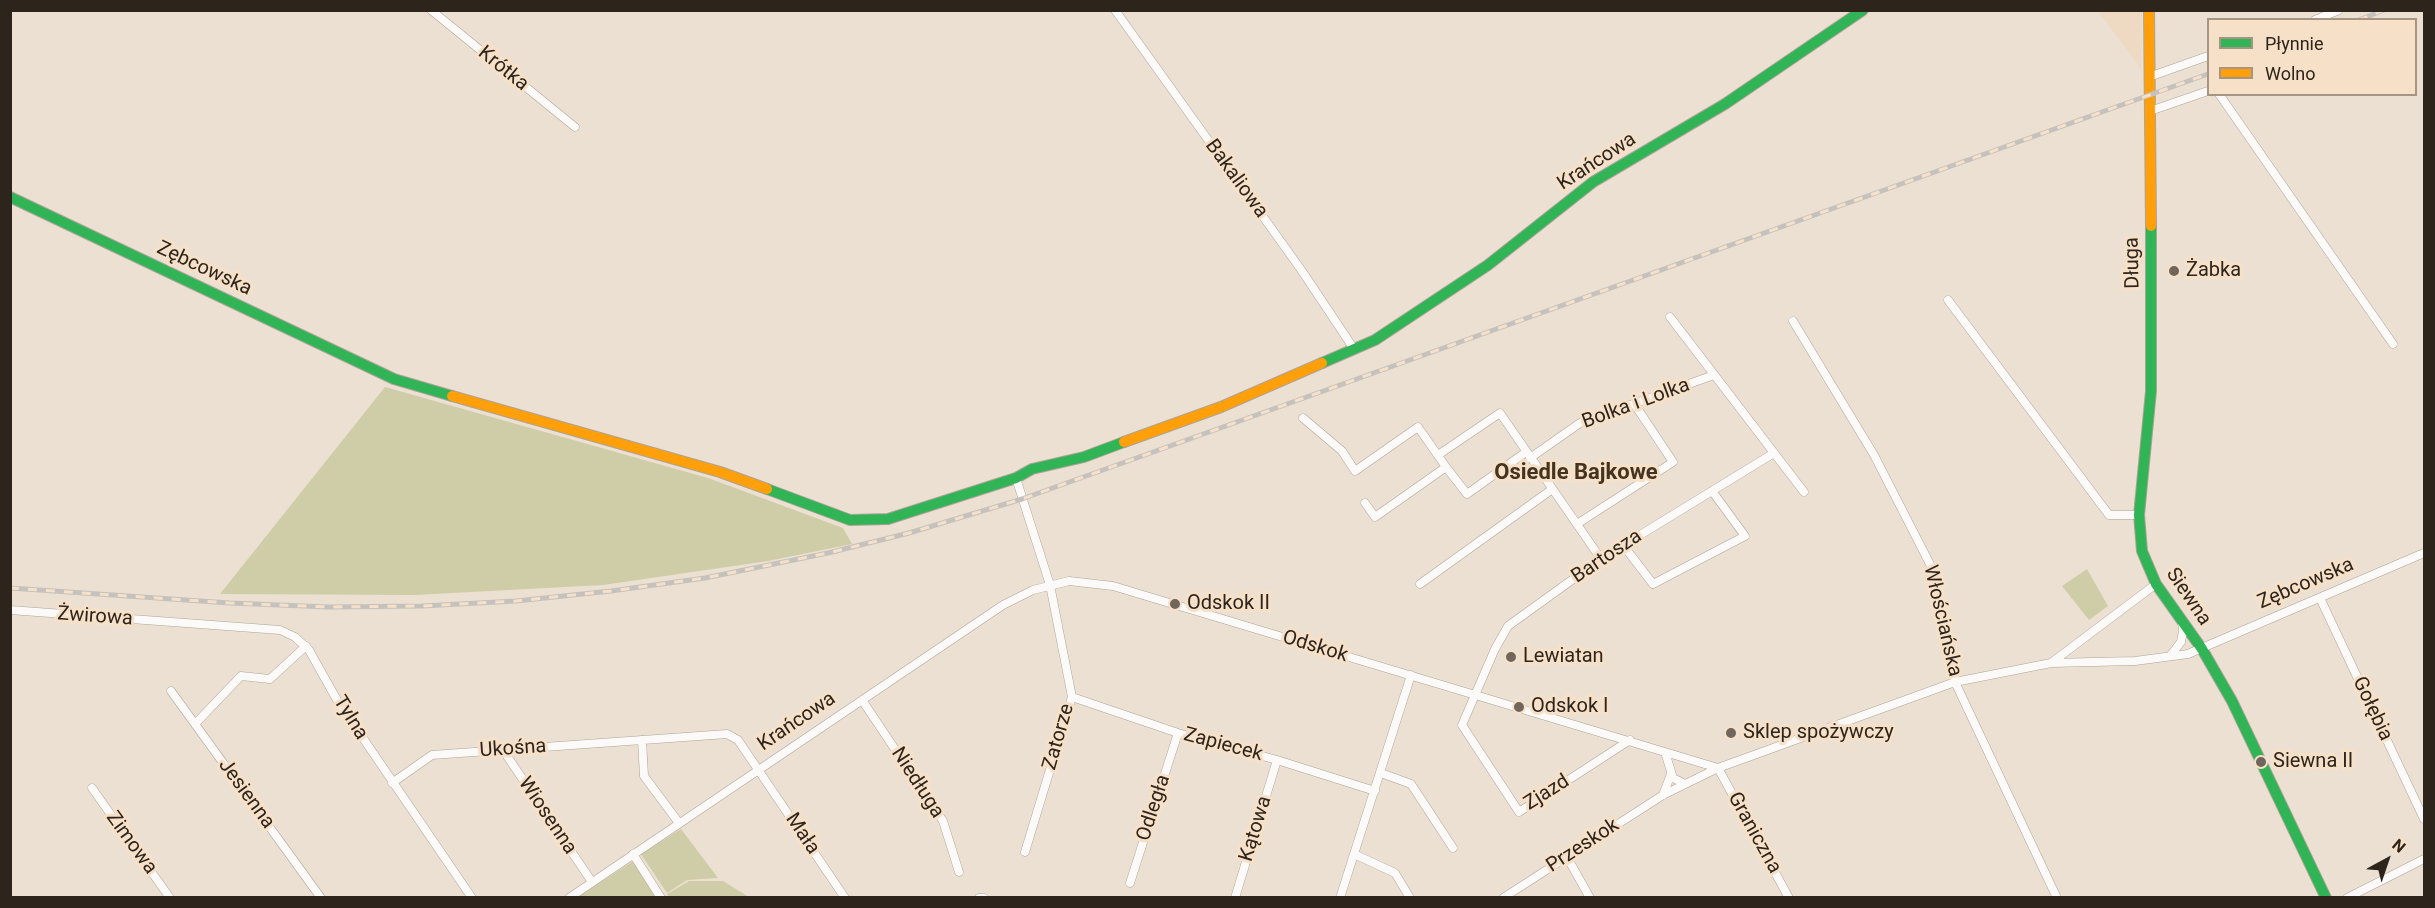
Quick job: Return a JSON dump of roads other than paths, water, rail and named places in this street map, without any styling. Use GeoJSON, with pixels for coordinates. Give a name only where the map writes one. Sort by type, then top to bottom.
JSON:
{"type":"FeatureCollection","features":[{"type":"Feature","properties":{"kind":"street","name":"Krótka"},"geometry":{"type":"LineString","coordinates":[[431,10],[575,127]]}},
{"type":"Feature","properties":{"kind":"street","name":"Bakaliowa"},"geometry":{"type":"LineString","coordinates":[[1115,10],[1302,271],[1354,349]]}},
{"type":"Feature","properties":{"kind":"street","name":"Krańcowa"},"geometry":{"type":"LineString","coordinates":[[1016,478],[1032,469],[1084,457],[1221,407],[1375,340],[1488,265],[1593,182],[1725,104],[1863,10]]}},
{"type":"Feature","properties":{"kind":"street","name":"Długa"},"geometry":{"type":"LineString","coordinates":[[2139,515],[2151,391],[2149,10]]}},
{"type":"Feature","properties":{"kind":"street"},"geometry":{"type":"LineString","coordinates":[[2320,18],[2340,10]]}},
{"type":"Feature","properties":{"kind":"street"},"geometry":{"type":"LineString","coordinates":[[2149,77],[2207,56]]}},
{"type":"Feature","properties":{"kind":"street"},"geometry":{"type":"LineString","coordinates":[[2150,111],[2207,91]]}},
{"type":"Feature","properties":{"kind":"street"},"geometry":{"type":"LineString","coordinates":[[2220,96],[2393,344]]}},
{"type":"Feature","properties":{"kind":"street","name":"Zębcowska"},"geometry":{"type":"LineString","coordinates":[[10,197],[382,373],[720,472],[850,520],[888,519],[1016,478]]}},
{"type":"Feature","properties":{"kind":"street"},"geometry":{"type":"LineString","coordinates":[[1948,300],[2109,515],[2139,515]]}},
{"type":"Feature","properties":{"kind":"street","name":"Bolka i Lolka"},"geometry":{"type":"LineString","coordinates":[[1670,317],[1804,492]]}},
{"type":"Feature","properties":{"kind":"street","name":"Włościańska"},"geometry":{"type":"LineString","coordinates":[[1793,321],[1874,454],[1934,570],[1955,682],[2057,897]]}},
{"type":"Feature","properties":{"kind":"street","name":"Bolka i Lolka"},"geometry":{"type":"LineString","coordinates":[[1446,467],[1467,494],[1580,423],[1714,375]]}},
{"type":"Feature","properties":{"kind":"street"},"geometry":{"type":"LineString","coordinates":[[1577,524],[1673,462],[1635,405]]}},
{"type":"Feature","properties":{"kind":"street"},"geometry":{"type":"LineString","coordinates":[[1438,455],[1500,413],[1551,490],[1601,559]]}},
{"type":"Feature","properties":{"kind":"street"},"geometry":{"type":"LineString","coordinates":[[1303,418],[1341,451],[1355,471],[1418,427],[1446,467],[1375,517],[1365,503]]}},
{"type":"Feature","properties":{"kind":"street","name":"Bartosza"},"geometry":{"type":"LineString","coordinates":[[1476,694],[1495,649],[1508,626],[1601,559],[1774,453]]}},
{"type":"Feature","properties":{"kind":"street"},"geometry":{"type":"LineString","coordinates":[[1016,478],[1050,585]]}},
{"type":"Feature","properties":{"kind":"street"},"geometry":{"type":"LineString","coordinates":[[1420,584],[1551,490]]}},
{"type":"Feature","properties":{"kind":"street"},"geometry":{"type":"LineString","coordinates":[[1623,545],[1653,584],[1744,536],[1712,491]]}},
{"type":"Feature","properties":{"kind":"street","name":"Siewna"},"geometry":{"type":"LineString","coordinates":[[2139,515],[2142,550],[2156,584],[2202,649],[2232,701],[2326,897]]}},
{"type":"Feature","properties":{"kind":"street","name":"Zębcowska"},"geometry":{"type":"LineString","coordinates":[[1694,779],[1718,768],[1955,682],[2050,663],[2135,661],[2169,657],[2202,649],[2424,553]]}},
{"type":"Feature","properties":{"kind":"street","name":"Odskok"},"geometry":{"type":"LineString","coordinates":[[1050,585],[1085,581],[1113,586],[1718,768]]}},
{"type":"Feature","properties":{"kind":"street"},"geometry":{"type":"LineString","coordinates":[[2050,663],[2156,584]]}},
{"type":"Feature","properties":{"kind":"street","name":"Krańcowa"},"geometry":{"type":"LineString","coordinates":[[569,897],[1003,605],[1018,596],[1050,585]]}},
{"type":"Feature","properties":{"kind":"street","name":"Zatorze"},"geometry":{"type":"LineString","coordinates":[[1025,852],[1072,697],[1050,585]]}},
{"type":"Feature","properties":{"kind":"street","name":"Gołębia"},"geometry":{"type":"LineString","coordinates":[[2320,598],[2424,819]]}},
{"type":"Feature","properties":{"kind":"street","name":"Żwirowa"},"geometry":{"type":"LineString","coordinates":[[10,610],[179,622]]}},
{"type":"Feature","properties":{"kind":"street","name":"Tylna"},"geometry":{"type":"LineString","coordinates":[[179,622],[280,630],[295,637],[306,646],[325,675],[337,700],[472,897]]}},
{"type":"Feature","properties":{"kind":"street"},"geometry":{"type":"LineString","coordinates":[[2169,657],[2181,642],[2182,622]]}},
{"type":"Feature","properties":{"kind":"street"},"geometry":{"type":"LineString","coordinates":[[195,724],[241,676],[270,679],[306,646]]}},
{"type":"Feature","properties":{"kind":"street"},"geometry":{"type":"LineString","coordinates":[[1340,897],[1411,675]]}},
{"type":"Feature","properties":{"kind":"street","name":"Jesienna"},"geometry":{"type":"LineString","coordinates":[[171,691],[321,897]]}},
{"type":"Feature","properties":{"kind":"street","name":"Zjazd"},"geometry":{"type":"LineString","coordinates":[[1476,694],[1462,725],[1519,812],[1630,740]]}},
{"type":"Feature","properties":{"kind":"street","name":"Zapiecek"},"geometry":{"type":"LineString","coordinates":[[1072,697],[1178,733],[1277,760],[1375,791]]}},
{"type":"Feature","properties":{"kind":"street","name":"Niedługa"},"geometry":{"type":"LineString","coordinates":[[862,700],[943,821],[959,872]]}},
{"type":"Feature","properties":{"kind":"street","name":"Odległa"},"geometry":{"type":"LineString","coordinates":[[1130,883],[1178,733]]}},
{"type":"Feature","properties":{"kind":"street","name":"Ukośna"},"geometry":{"type":"LineString","coordinates":[[392,783],[432,755],[727,734],[738,740],[758,770]]}},
{"type":"Feature","properties":{"kind":"street"},"geometry":{"type":"LineString","coordinates":[[642,740],[644,776],[679,823]]}},
{"type":"Feature","properties":{"kind":"street","name":"Wiosenna"},"geometry":{"type":"LineString","coordinates":[[503,750],[592,882]]}},
{"type":"Feature","properties":{"kind":"street"},"geometry":{"type":"LineString","coordinates":[[1663,795],[1671,771],[1674,761],[1688,758],[1697,767],[1694,779],[1685,784],[1676,781],[1671,771],[1665,752]]}},
{"type":"Feature","properties":{"kind":"street","name":"Kątowa"},"geometry":{"type":"LineString","coordinates":[[1235,897],[1277,760]]}},
{"type":"Feature","properties":{"kind":"street","name":"Graniczna"},"geometry":{"type":"LineString","coordinates":[[1718,768],[1789,897]]}},
{"type":"Feature","properties":{"kind":"street","name":"Mała"},"geometry":{"type":"LineString","coordinates":[[758,770],[845,897]]}},
{"type":"Feature","properties":{"kind":"street"},"geometry":{"type":"LineString","coordinates":[[1381,773],[1411,784],[1453,848]]}},
{"type":"Feature","properties":{"kind":"street","name":"Przeskok"},"geometry":{"type":"LineString","coordinates":[[1503,897],[1663,795],[1685,784]]}},
{"type":"Feature","properties":{"kind":"street","name":"Zimowa"},"geometry":{"type":"LineString","coordinates":[[92,788],[170,897]]}},
{"type":"Feature","properties":{"kind":"street"},"geometry":{"type":"LineString","coordinates":[[633,854],[661,897]]}},
{"type":"Feature","properties":{"kind":"street"},"geometry":{"type":"LineString","coordinates":[[1354,854],[1395,873],[1410,897]]}},
{"type":"Feature","properties":{"kind":"street"},"geometry":{"type":"LineString","coordinates":[[1567,857],[1590,897]]}},
{"type":"Feature","properties":{"kind":"street"},"geometry":{"type":"LineString","coordinates":[[2347,897],[2424,859]]}},
{"type":"Feature","properties":{"kind":"street"},"geometry":{"type":"LineString","coordinates":[[979,897],[984,897]]}},
{"type":"Feature","properties":{"kind":"railway"},"geometry":{"type":"LineString","coordinates":[[2364,18],[2384,10]]}},
{"type":"Feature","properties":{"kind":"railway"},"geometry":{"type":"LineString","coordinates":[[10,588],[230,603],[328,607],[422,606],[516,601],[611,591],[705,578],[828,553],[909,533],[1022,499],[2207,74]]}},
{"type":"Feature","properties":{"kind":"place","name":"Żabka"},"geometry":{"type":"Point","coordinates":[2174,271]}},
{"type":"Feature","properties":{"kind":"place","name":"Odskok II"},"geometry":{"type":"Point","coordinates":[1175,604]}},
{"type":"Feature","properties":{"kind":"place","name":"Lewiatan"},"geometry":{"type":"Point","coordinates":[1511,657]}},
{"type":"Feature","properties":{"kind":"place","name":"Odskok I"},"geometry":{"type":"Point","coordinates":[1519,707]}},
{"type":"Feature","properties":{"kind":"place","name":"Sklep spożywczy"},"geometry":{"type":"Point","coordinates":[1731,733]}},
{"type":"Feature","properties":{"kind":"place","name":"Siewna II"},"geometry":{"type":"Point","coordinates":[2261,762]}},
{"type":"Feature","properties":{"kind":"district","name":"Osiedle Bajkowe"},"geometry":{"type":"Point","coordinates":[1576,473]}}]}
